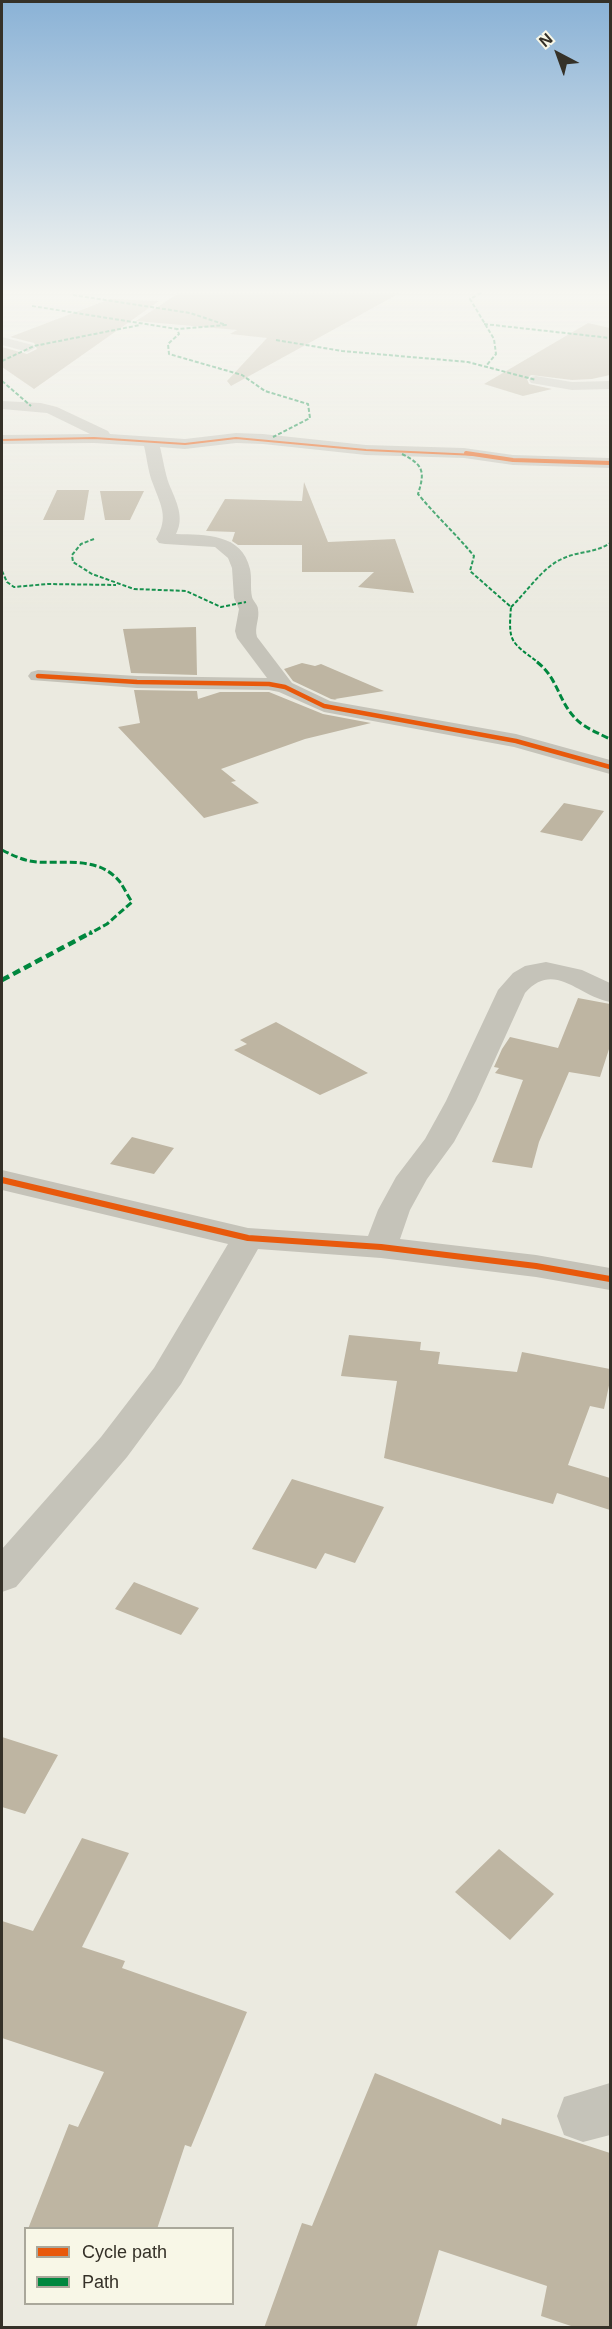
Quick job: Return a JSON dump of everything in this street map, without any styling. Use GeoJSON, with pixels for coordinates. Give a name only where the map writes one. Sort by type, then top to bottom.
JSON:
{"type":"FeatureCollection","features":[{"type":"Feature","properties":{"kind":"street"},"geometry":{"type":"LineString","coordinates":[[2,405],[42,407],[52,410],[111,438]]}},
{"type":"Feature","properties":{"kind":"street"},"geometry":{"type":"LineString","coordinates":[[2,440],[111,438],[185,444],[236,438],[273,439],[345,448],[464,453],[513,460],[610,463]]}},
{"type":"Feature","properties":{"kind":"street"},"geometry":{"type":"LineString","coordinates":[[151,442],[161,484],[168,496],[171,512],[172,526],[165,539],[221,543],[236,556],[241,568],[243,598],[249,609],[245,631],[247,638],[285,687]]}},
{"type":"Feature","properties":{"kind":"street"},"geometry":{"type":"LineString","coordinates":[[38,676],[137,682],[269,684],[285,687],[324,706],[516,741],[610,767]]}},
{"type":"Feature","properties":{"kind":"street"},"geometry":{"type":"LineString","coordinates":[[381,1247],[394,1210],[412,1178],[439,1142],[462,1101],[512,990],[521,977],[531,972],[552,970],[572,976],[610,994]]}},
{"type":"Feature","properties":{"kind":"street"},"geometry":{"type":"LineString","coordinates":[[2,1180],[248,1238],[381,1247],[536,1266],[610,1279]]}},
{"type":"Feature","properties":{"kind":"street"},"geometry":{"type":"LineString","coordinates":[[2,1576],[114,1447],[168,1375],[195,1325],[248,1238]]}},
{"type":"Feature","properties":{"kind":"building"},"geometry":{"type":"Polygon","coordinates":[[[304,482],[328,542],[395,539],[414,593],[358,587],[374,572],[302,572],[302,545],[238,545],[232,541],[235,532],[206,531],[225,499],[302,501],[304,482]]]}},
{"type":"Feature","properties":{"kind":"building"},"geometry":{"type":"Polygon","coordinates":[[[57,490],[89,490],[84,520],[43,520],[57,490]]]}},
{"type":"Feature","properties":{"kind":"building"},"geometry":{"type":"Polygon","coordinates":[[[100,491],[144,491],[130,520],[105,520],[100,491]]]}},
{"type":"Feature","properties":{"kind":"building"},"geometry":{"type":"Polygon","coordinates":[[[196,627],[197,675],[131,673],[123,629],[196,627]]]}},
{"type":"Feature","properties":{"kind":"building"},"geometry":{"type":"Polygon","coordinates":[[[302,663],[315,666],[321,664],[384,691],[335,699],[337,700],[331,699],[293,681],[284,669],[302,663]]]}},
{"type":"Feature","properties":{"kind":"building"},"geometry":{"type":"Polygon","coordinates":[[[134,690],[197,691],[198,699],[220,692],[269,692],[323,714],[371,723],[305,739],[221,769],[236,781],[231,782],[259,803],[204,818],[118,727],[140,723],[134,690]]]}},
{"type":"Feature","properties":{"kind":"building"},"geometry":{"type":"Polygon","coordinates":[[[564,803],[604,811],[582,841],[540,832],[564,803]]]}},
{"type":"Feature","properties":{"kind":"building"},"geometry":{"type":"Polygon","coordinates":[[[578,998],[610,1004],[610,1046],[600,1077],[569,1072],[539,1142],[532,1168],[492,1162],[523,1080],[495,1073],[499,1068],[494,1067],[502,1049],[510,1037],[558,1048],[578,998]]]}},
{"type":"Feature","properties":{"kind":"building"},"geometry":{"type":"Polygon","coordinates":[[[276,1022],[368,1073],[320,1095],[234,1050],[247,1044],[240,1040],[276,1022]]]}},
{"type":"Feature","properties":{"kind":"building"},"geometry":{"type":"Polygon","coordinates":[[[132,1137],[174,1148],[154,1174],[110,1164],[132,1137]]]}},
{"type":"Feature","properties":{"kind":"building"},"geometry":{"type":"Polygon","coordinates":[[[349,1335],[421,1342],[420,1350],[440,1352],[438,1364],[517,1372],[522,1352],[610,1369],[604,1409],[590,1406],[568,1465],[610,1478],[610,1510],[557,1493],[553,1504],[384,1458],[397,1381],[341,1376],[349,1335]]]}},
{"type":"Feature","properties":{"kind":"building"},"geometry":{"type":"Polygon","coordinates":[[[292,1479],[384,1507],[355,1563],[325,1553],[316,1569],[252,1549],[292,1479]]]}},
{"type":"Feature","properties":{"kind":"building"},"geometry":{"type":"Polygon","coordinates":[[[134,1582],[199,1608],[181,1635],[115,1609],[134,1582]]]}},
{"type":"Feature","properties":{"kind":"building"},"geometry":{"type":"Polygon","coordinates":[[[2,1737],[58,1755],[25,1814],[2,1807],[2,1737]]]}},
{"type":"Feature","properties":{"kind":"building"},"geometry":{"type":"Polygon","coordinates":[[[82,1838],[129,1853],[82,1947],[125,1961],[122,1968],[247,2012],[191,2147],[185,2145],[158,2227],[29,2227],[69,2124],[78,2127],[104,2072],[2,2038],[2,1921],[33,1931],[82,1838]]]}},
{"type":"Feature","properties":{"kind":"building"},"geometry":{"type":"Polygon","coordinates":[[[499,1849],[554,1894],[510,1940],[455,1892],[499,1849]]]}},
{"type":"Feature","properties":{"kind":"building"},"geometry":{"type":"Polygon","coordinates":[[[375,2073],[501,2125],[502,2118],[610,2153],[610,2328],[577,2328],[541,2316],[547,2286],[439,2250],[416,2328],[264,2328],[302,2223],[312,2226],[375,2073]]]}},
{"type":"Feature","properties":{"kind":"marked path"},"geometry":{"type":"LineString","coordinates":[[28,402],[31,406]]}},
{"type":"Feature","properties":{"kind":"marked path"},"geometry":{"type":"LineString","coordinates":[[273,437],[310,418],[308,404],[300,402]]}},
{"type":"Feature","properties":{"kind":"marked path"},"geometry":{"type":"LineString","coordinates":[[402,454],[422,471],[423,480],[418,494],[441,523],[454,532],[474,556],[470,571],[511,607],[509,631],[513,643],[550,672],[561,697],[577,721],[610,739]]}},
{"type":"Feature","properties":{"kind":"marked path"},"geometry":{"type":"LineString","coordinates":[[94,539],[81,544],[72,555],[73,562],[92,574],[134,589],[186,591],[221,607],[246,602]]}},
{"type":"Feature","properties":{"kind":"marked path"},"geometry":{"type":"LineString","coordinates":[[511,607],[558,561],[571,555],[604,547],[610,543]]}},
{"type":"Feature","properties":{"kind":"marked path"},"geometry":{"type":"LineString","coordinates":[[2,571],[7,582],[14,587],[48,584],[116,585]]}},
{"type":"Feature","properties":{"kind":"marked path"},"geometry":{"type":"LineString","coordinates":[[2,850],[18,859],[35,862],[87,863],[104,869],[119,881],[132,902],[107,924],[2,980]]}},
{"type":"Feature","properties":{"kind":"cycle path"},"geometry":{"type":"LineString","coordinates":[[2,440],[94,438],[185,444],[236,438],[263,439],[366,450],[464,453],[513,460],[610,463]]}},
{"type":"Feature","properties":{"kind":"cycle path"},"geometry":{"type":"LineString","coordinates":[[38,676],[137,682],[269,684],[285,687],[324,706],[516,741],[610,767]]}},
{"type":"Feature","properties":{"kind":"cycle path"},"geometry":{"type":"LineString","coordinates":[[2,1180],[248,1238],[381,1247],[536,1266],[610,1279]]}}]}
